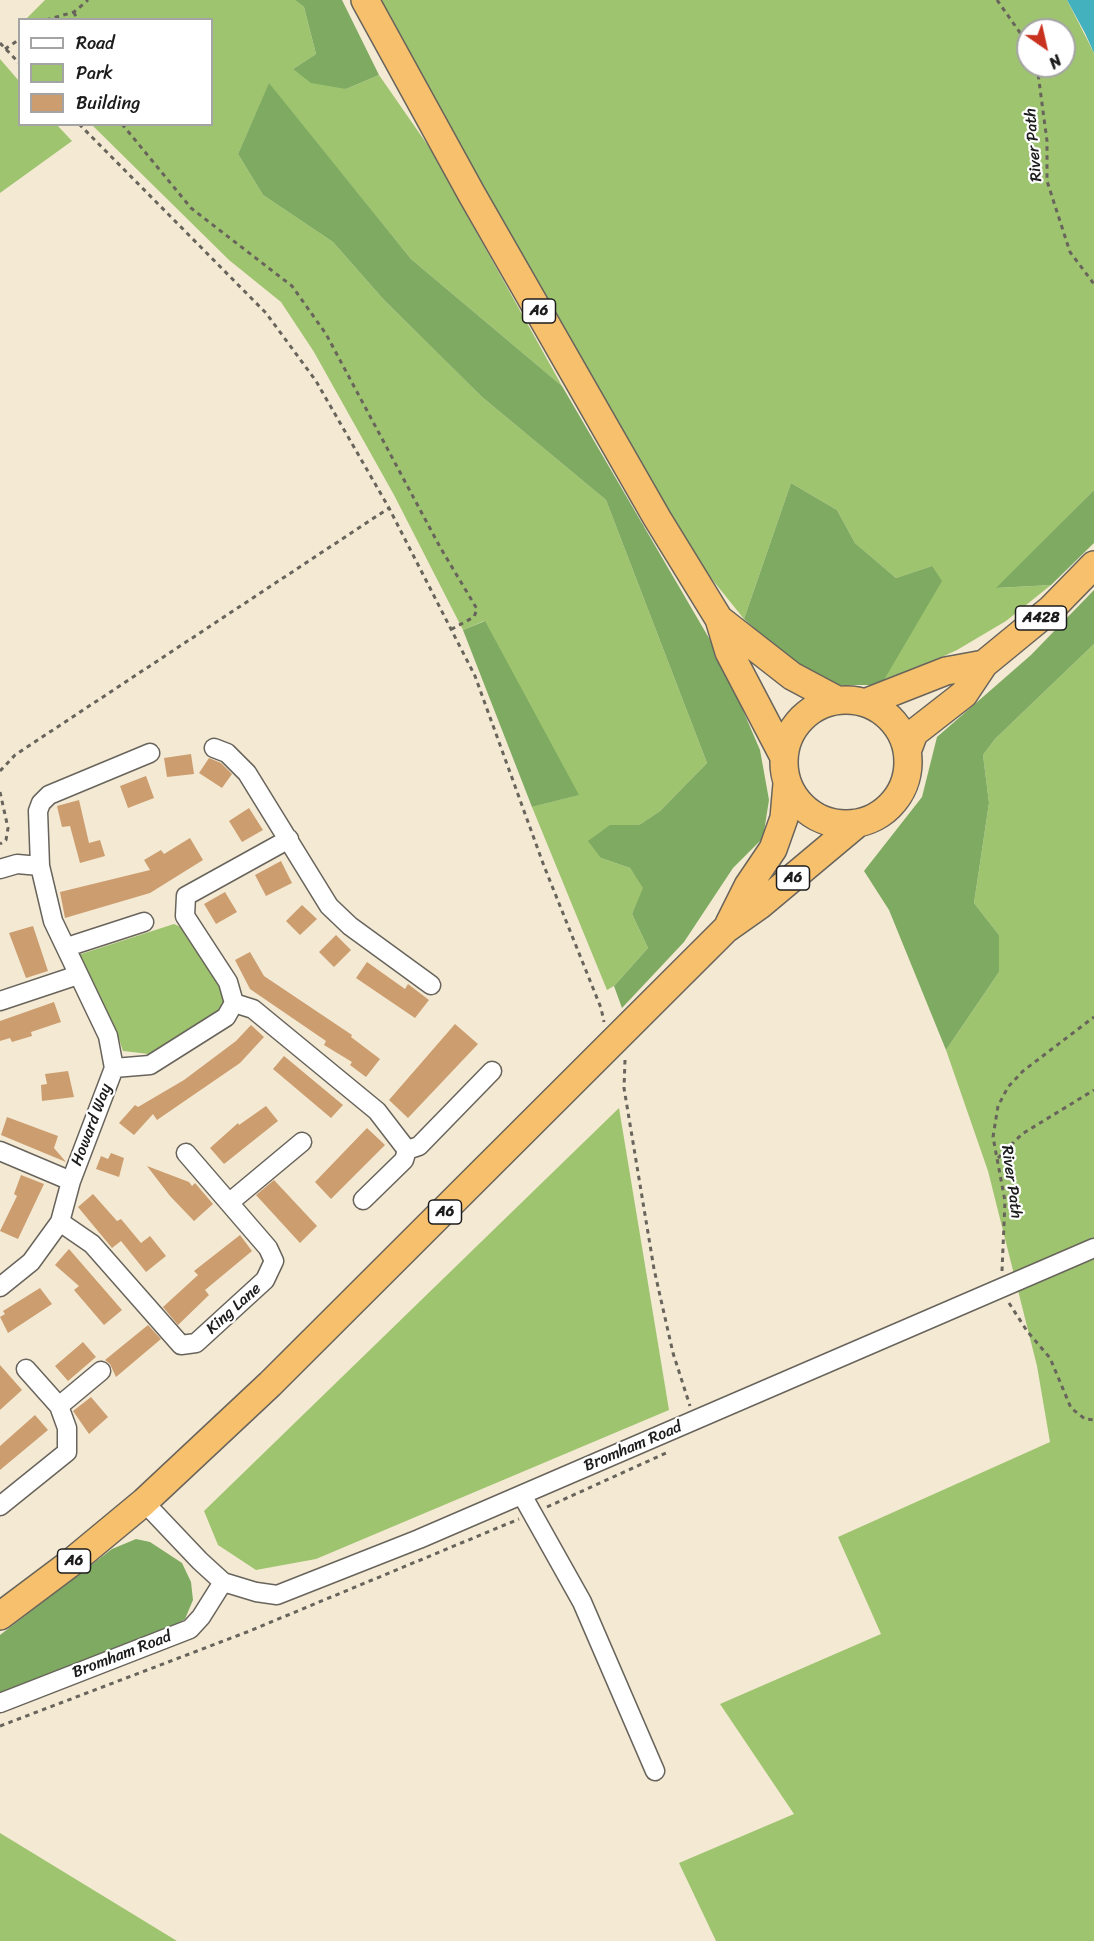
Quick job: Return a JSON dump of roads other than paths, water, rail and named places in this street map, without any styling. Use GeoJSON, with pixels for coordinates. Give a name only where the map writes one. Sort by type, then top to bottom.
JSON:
{"type":"FeatureCollection","features":[{"type":"Feature","properties":{"kind":"highway","name":"A6"},"geometry":{"type":"LineString","coordinates":[[365,0],[471,193],[657,518],[719,619],[729,652],[784,757]]}},
{"type":"Feature","properties":{"kind":"highway","name":"A428"},"geometry":{"type":"LineString","coordinates":[[908,749],[914,733],[964,694],[984,664],[1051,609],[1094,566]]}},
{"type":"Feature","properties":{"kind":"highway","name":"A6"},"geometry":{"type":"LineString","coordinates":[[719,619],[792,676],[837,700]]}},
{"type":"Feature","properties":{"kind":"highway","name":"A428"},"geometry":{"type":"LineString","coordinates":[[867,702],[946,671],[984,664]]}},
{"type":"Feature","properties":{"kind":"highway"},"geometry":{"type":"LineString","coordinates":[[837,700],[867,702],[886,713],[900,729],[908,749],[909,765],[906,782],[898,796],[888,809],[874,818],[858,823],[840,824],[823,820],[808,811],[796,799],[787,784],[784,757],[789,737],[800,719],[817,706],[837,700]]}},
{"type":"Feature","properties":{"kind":"highway","name":"A6"},"geometry":{"type":"LineString","coordinates":[[726,930],[748,886],[773,849],[784,818],[787,784]]}},
{"type":"Feature","properties":{"kind":"highway","name":"A6"},"geometry":{"type":"LineString","coordinates":[[0,1616],[68,1565],[144,1502],[270,1384],[726,930],[760,905],[858,823]]}},
{"type":"Feature","properties":{"kind":"street"},"geometry":{"type":"LineString","coordinates":[[214,748],[227,753],[247,773],[329,906],[350,926],[431,985]]}},
{"type":"Feature","properties":{"kind":"street","name":"Howard Way"},"geometry":{"type":"LineString","coordinates":[[0,1287],[31,1262],[60,1222],[71,1181],[114,1068],[108,1036],[53,921],[40,866],[38,811],[41,803],[49,795],[150,753]]}},
{"type":"Feature","properties":{"kind":"street"},"geometry":{"type":"LineString","coordinates":[[114,1068],[150,1065],[226,1017],[234,1003],[228,982],[185,916],[186,896],[289,839]]}},
{"type":"Feature","properties":{"kind":"street"},"geometry":{"type":"LineString","coordinates":[[0,869],[17,864],[40,866]]}},
{"type":"Feature","properties":{"kind":"street"},"geometry":{"type":"LineString","coordinates":[[67,947],[144,922]]}},
{"type":"Feature","properties":{"kind":"street"},"geometry":{"type":"LineString","coordinates":[[0,1001],[78,975]]}},
{"type":"Feature","properties":{"kind":"street"},"geometry":{"type":"LineString","coordinates":[[234,1003],[253,1009],[377,1111],[407,1150]]}},
{"type":"Feature","properties":{"kind":"street"},"geometry":{"type":"LineString","coordinates":[[407,1150],[419,1146],[492,1071]]}},
{"type":"Feature","properties":{"kind":"street"},"geometry":{"type":"LineString","coordinates":[[230,1202],[302,1142]]}},
{"type":"Feature","properties":{"kind":"street"},"geometry":{"type":"LineString","coordinates":[[363,1200],[404,1160],[407,1150]]}},
{"type":"Feature","properties":{"kind":"street"},"geometry":{"type":"LineString","coordinates":[[0,1151],[71,1181]]}},
{"type":"Feature","properties":{"kind":"street","name":"King Lane"},"geometry":{"type":"LineString","coordinates":[[60,1222],[92,1244],[181,1344],[196,1344],[265,1280],[274,1261],[268,1248],[186,1153]]}},
{"type":"Feature","properties":{"kind":"street","name":"Bromham Road"},"geometry":{"type":"LineString","coordinates":[[144,1502],[200,1561],[224,1582],[256,1592],[278,1595],[1004,1292],[1037,1272],[1094,1248]]}},
{"type":"Feature","properties":{"kind":"street"},"geometry":{"type":"LineString","coordinates":[[0,1506],[67,1452],[67,1428],[59,1406],[26,1369]]}},
{"type":"Feature","properties":{"kind":"street"},"geometry":{"type":"LineString","coordinates":[[59,1406],[101,1371]]}},
{"type":"Feature","properties":{"kind":"street"},"geometry":{"type":"LineString","coordinates":[[522,1495],[582,1602],[655,1771]]}},
{"type":"Feature","properties":{"kind":"street","name":"Bromham Road"},"geometry":{"type":"LineString","coordinates":[[0,1703],[190,1629],[201,1617],[224,1582]]}},
{"type":"Feature","properties":{"kind":"water"},"geometry":{"type":"Polygon","coordinates":[[[1067,0],[1094,0],[1094,53],[1085,33],[1067,0]]]}}]}
